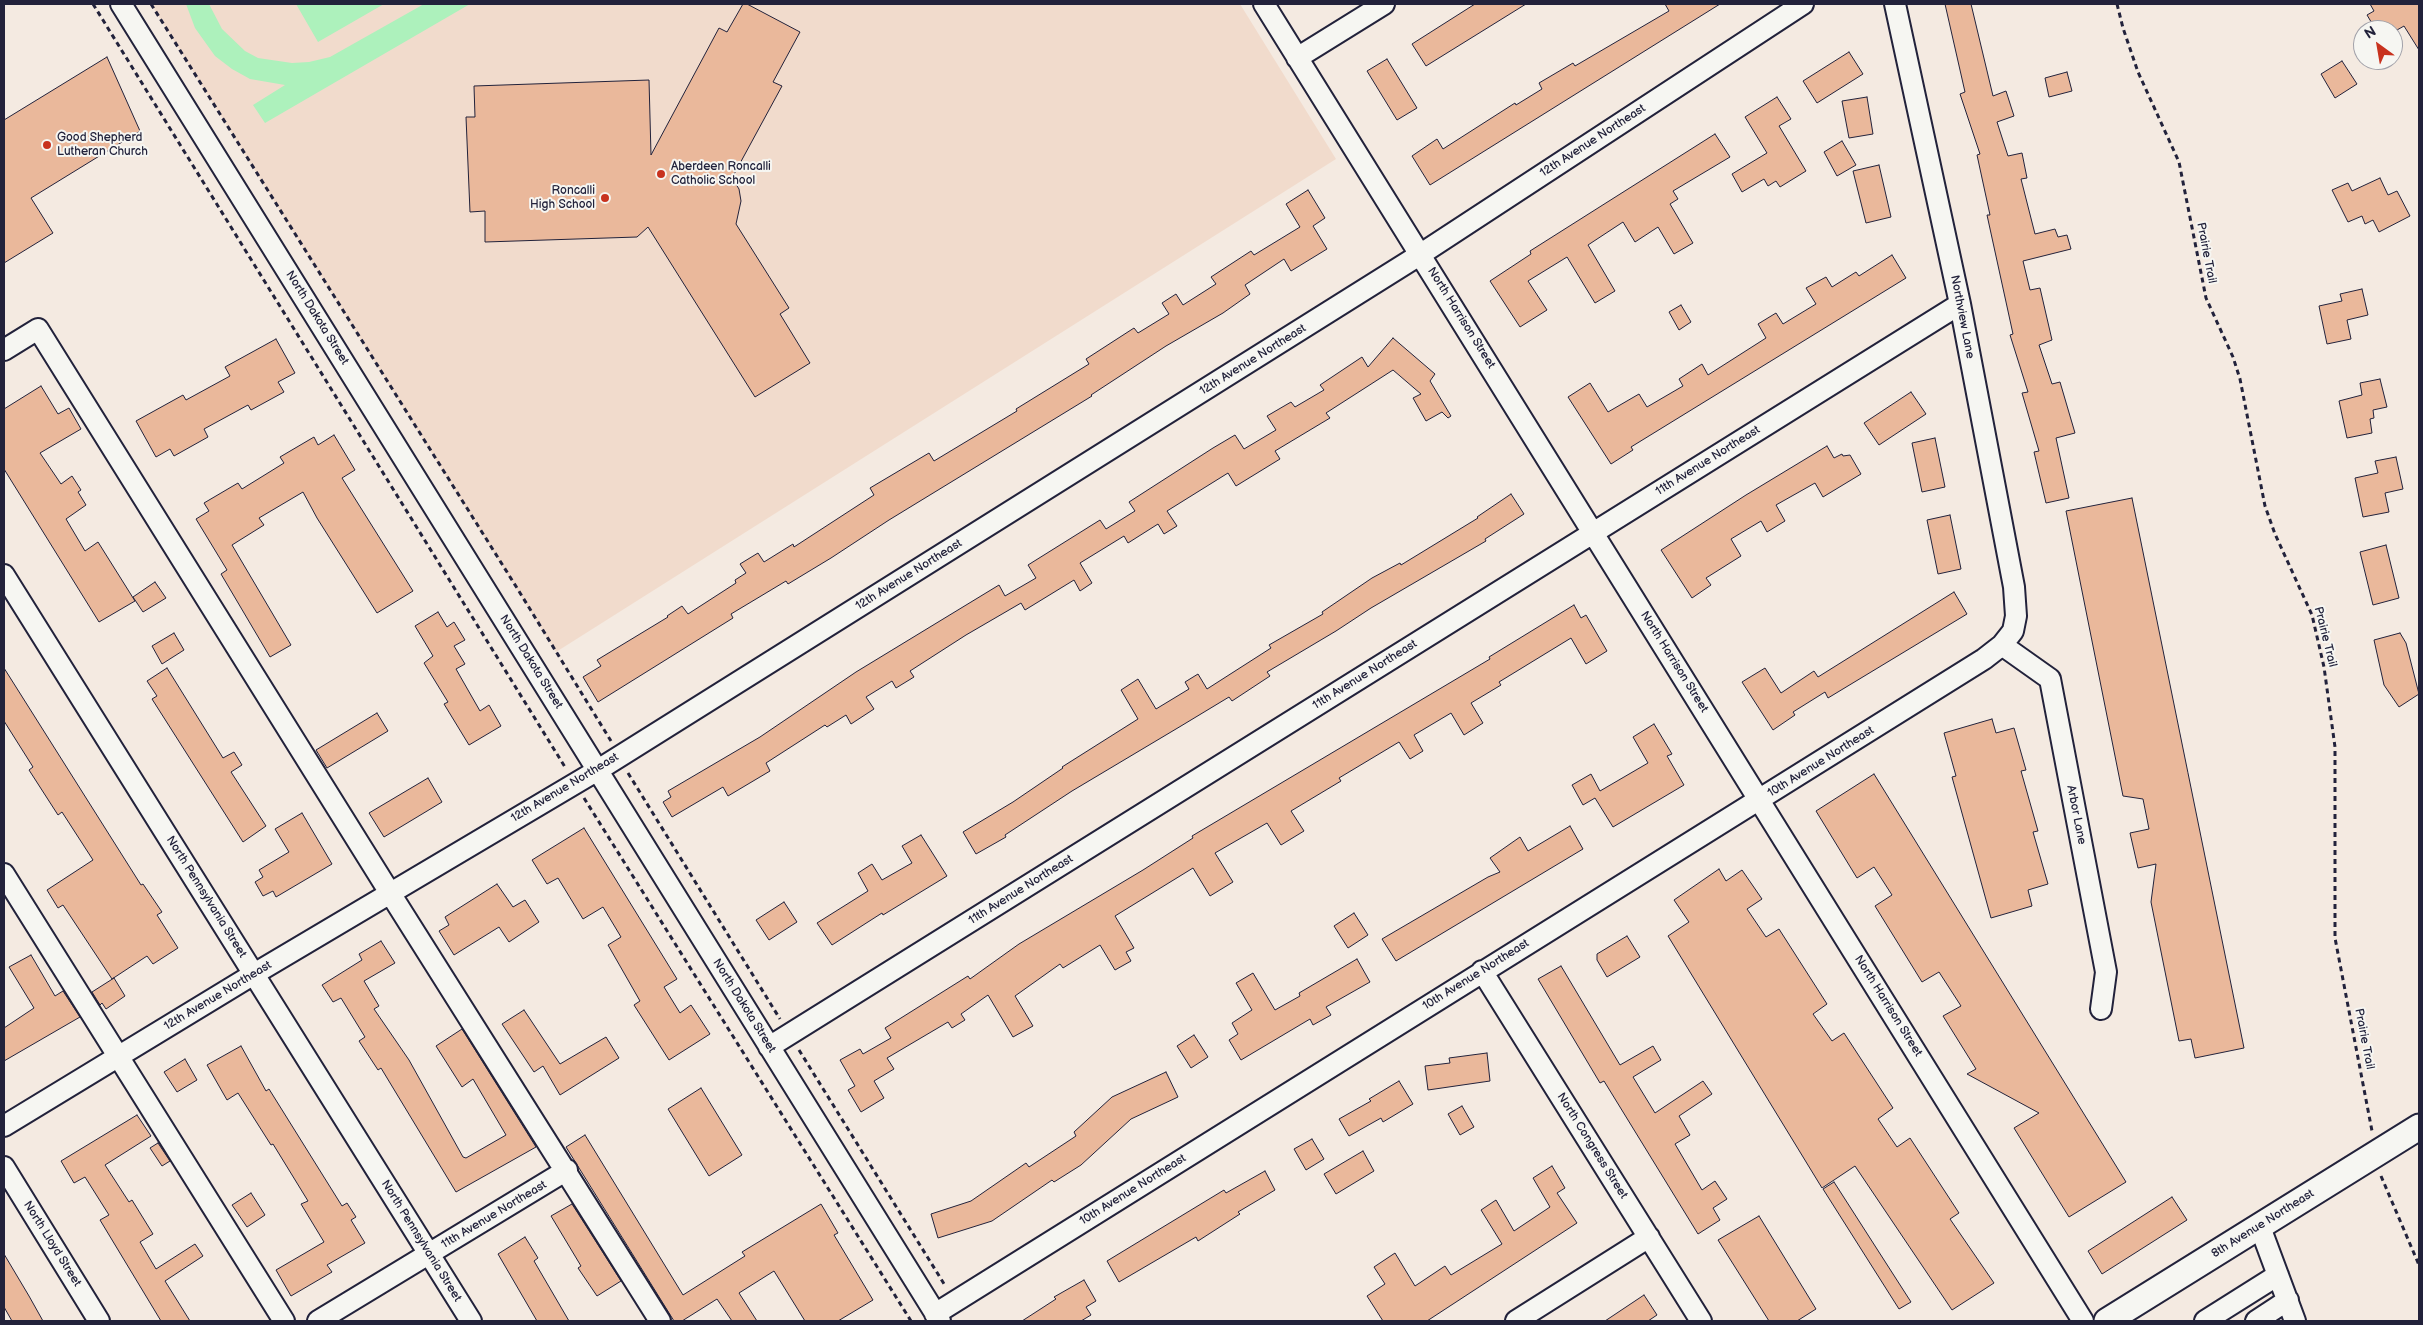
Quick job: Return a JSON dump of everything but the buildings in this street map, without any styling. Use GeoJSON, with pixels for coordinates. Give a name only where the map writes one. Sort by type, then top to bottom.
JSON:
{"type":"FeatureCollection","features":[{"type":"Feature","properties":{"kind":"main road","name":"8th Avenue Northeast"},"geometry":{"type":"LineString","coordinates":[[2107,1321],[2419,1127]]}},
{"type":"Feature","properties":{"kind":"street","name":"North Dakota Street"},"geometry":{"type":"LineString","coordinates":[[121,4],[937,1318]]}},
{"type":"Feature","properties":{"kind":"street","name":"North Harrison Street"},"geometry":{"type":"LineString","coordinates":[[1264,4],[2084,1321]]}},
{"type":"Feature","properties":{"kind":"street"},"geometry":{"type":"LineString","coordinates":[[1297,58],[1384,4]]}},
{"type":"Feature","properties":{"kind":"street","name":"12th Avenue Northeast"},"geometry":{"type":"LineString","coordinates":[[4,1126],[254,974],[598,770],[1421,254],[1802,4]]}},
{"type":"Feature","properties":{"kind":"street","name":"Northview Lane"},"geometry":{"type":"LineString","coordinates":[[1895,4],[1960,304],[2014,587],[2016,616],[2007,638]]}},
{"type":"Feature","properties":{"kind":"street","name":"11th Avenue Northeast"},"geometry":{"type":"LineString","coordinates":[[770,1047],[1960,304]]}},
{"type":"Feature","properties":{"kind":"street"},"geometry":{"type":"LineString","coordinates":[[4,350],[38,330],[390,893],[567,1170],[660,1321]]}},
{"type":"Feature","properties":{"kind":"street","name":"North Pennsylvania Street"},"geometry":{"type":"LineString","coordinates":[[4,575],[471,1321]]}},
{"type":"Feature","properties":{"kind":"street","name":"10th Avenue Northeast"},"geometry":{"type":"LineString","coordinates":[[937,1318],[955,1302],[1984,659],[2007,638]]}},
{"type":"Feature","properties":{"kind":"street","name":"Arbor Lane"},"geometry":{"type":"LineString","coordinates":[[2007,638],[2050,679],[2106,972],[2101,1009]]}},
{"type":"Feature","properties":{"kind":"street"},"geometry":{"type":"LineString","coordinates":[[4,874],[284,1321]]}},
{"type":"Feature","properties":{"kind":"street","name":"North Congress Street"},"geometry":{"type":"LineString","coordinates":[[1482,971],[1701,1321]]}},
{"type":"Feature","properties":{"kind":"street","name":"North Lloyd Street"},"geometry":{"type":"LineString","coordinates":[[4,1167],[99,1321]]}},
{"type":"Feature","properties":{"kind":"street","name":"11th Avenue Northeast"},"geometry":{"type":"LineString","coordinates":[[318,1321],[567,1170]]}},
{"type":"Feature","properties":{"kind":"street"},"geometry":{"type":"LineString","coordinates":[[2260,1227],[2295,1321]]}},
{"type":"Feature","properties":{"kind":"street"},"geometry":{"type":"LineString","coordinates":[[1516,1321],[1649,1237]]}},
{"type":"Feature","properties":{"kind":"street"},"geometry":{"type":"LineString","coordinates":[[2205,1321],[2278,1275]]}},
{"type":"Feature","properties":{"kind":"street"},"geometry":{"type":"LineString","coordinates":[[2256,1321],[2288,1300]]}},
{"type":"Feature","properties":{"kind":"path"},"geometry":{"type":"LineString","coordinates":[[92,4],[911,1321]]}},
{"type":"Feature","properties":{"kind":"path"},"geometry":{"type":"LineString","coordinates":[[151,4],[517,588],[620,756],[632,781],[955,1302]]}},
{"type":"Feature","properties":{"kind":"path","name":"Prairie Trail"},"geometry":{"type":"LineString","coordinates":[[2117,4],[2138,72],[2179,162],[2206,298],[2233,357],[2240,379],[2265,506],[2275,534],[2312,615],[2324,667],[2334,747],[2335,938],[2381,1176],[2419,1265]]}},
{"type":"Feature","properties":{"kind":"shaded area"},"geometry":{"type":"Polygon","coordinates":[[[151,4],[1240,4],[1336,159],[556,652],[151,4]]]}},
{"type":"Feature","properties":{"kind":"green space"},"geometry":{"type":"Polygon","coordinates":[[[186,4],[209,4],[222,29],[245,51],[258,58],[292,63],[309,62],[330,57],[424,4],[470,4],[265,123],[253,105],[285,85],[250,79],[232,69],[215,56],[195,28],[186,4]]]}},
{"type":"Feature","properties":{"kind":"green space"},"geometry":{"type":"Polygon","coordinates":[[[296,4],[384,4],[318,42],[296,4]]]}},
{"type":"Feature","properties":{"kind":"place","name":"Good Shepherd Lutheran Church"},"geometry":{"type":"Point","coordinates":[47,145]}},
{"type":"Feature","properties":{"kind":"place","name":"Aberdeen Roncalli Catholic School"},"geometry":{"type":"Point","coordinates":[661,174]}},
{"type":"Feature","properties":{"kind":"place","name":"Roncalli High School"},"geometry":{"type":"Point","coordinates":[605,198]}}]}
